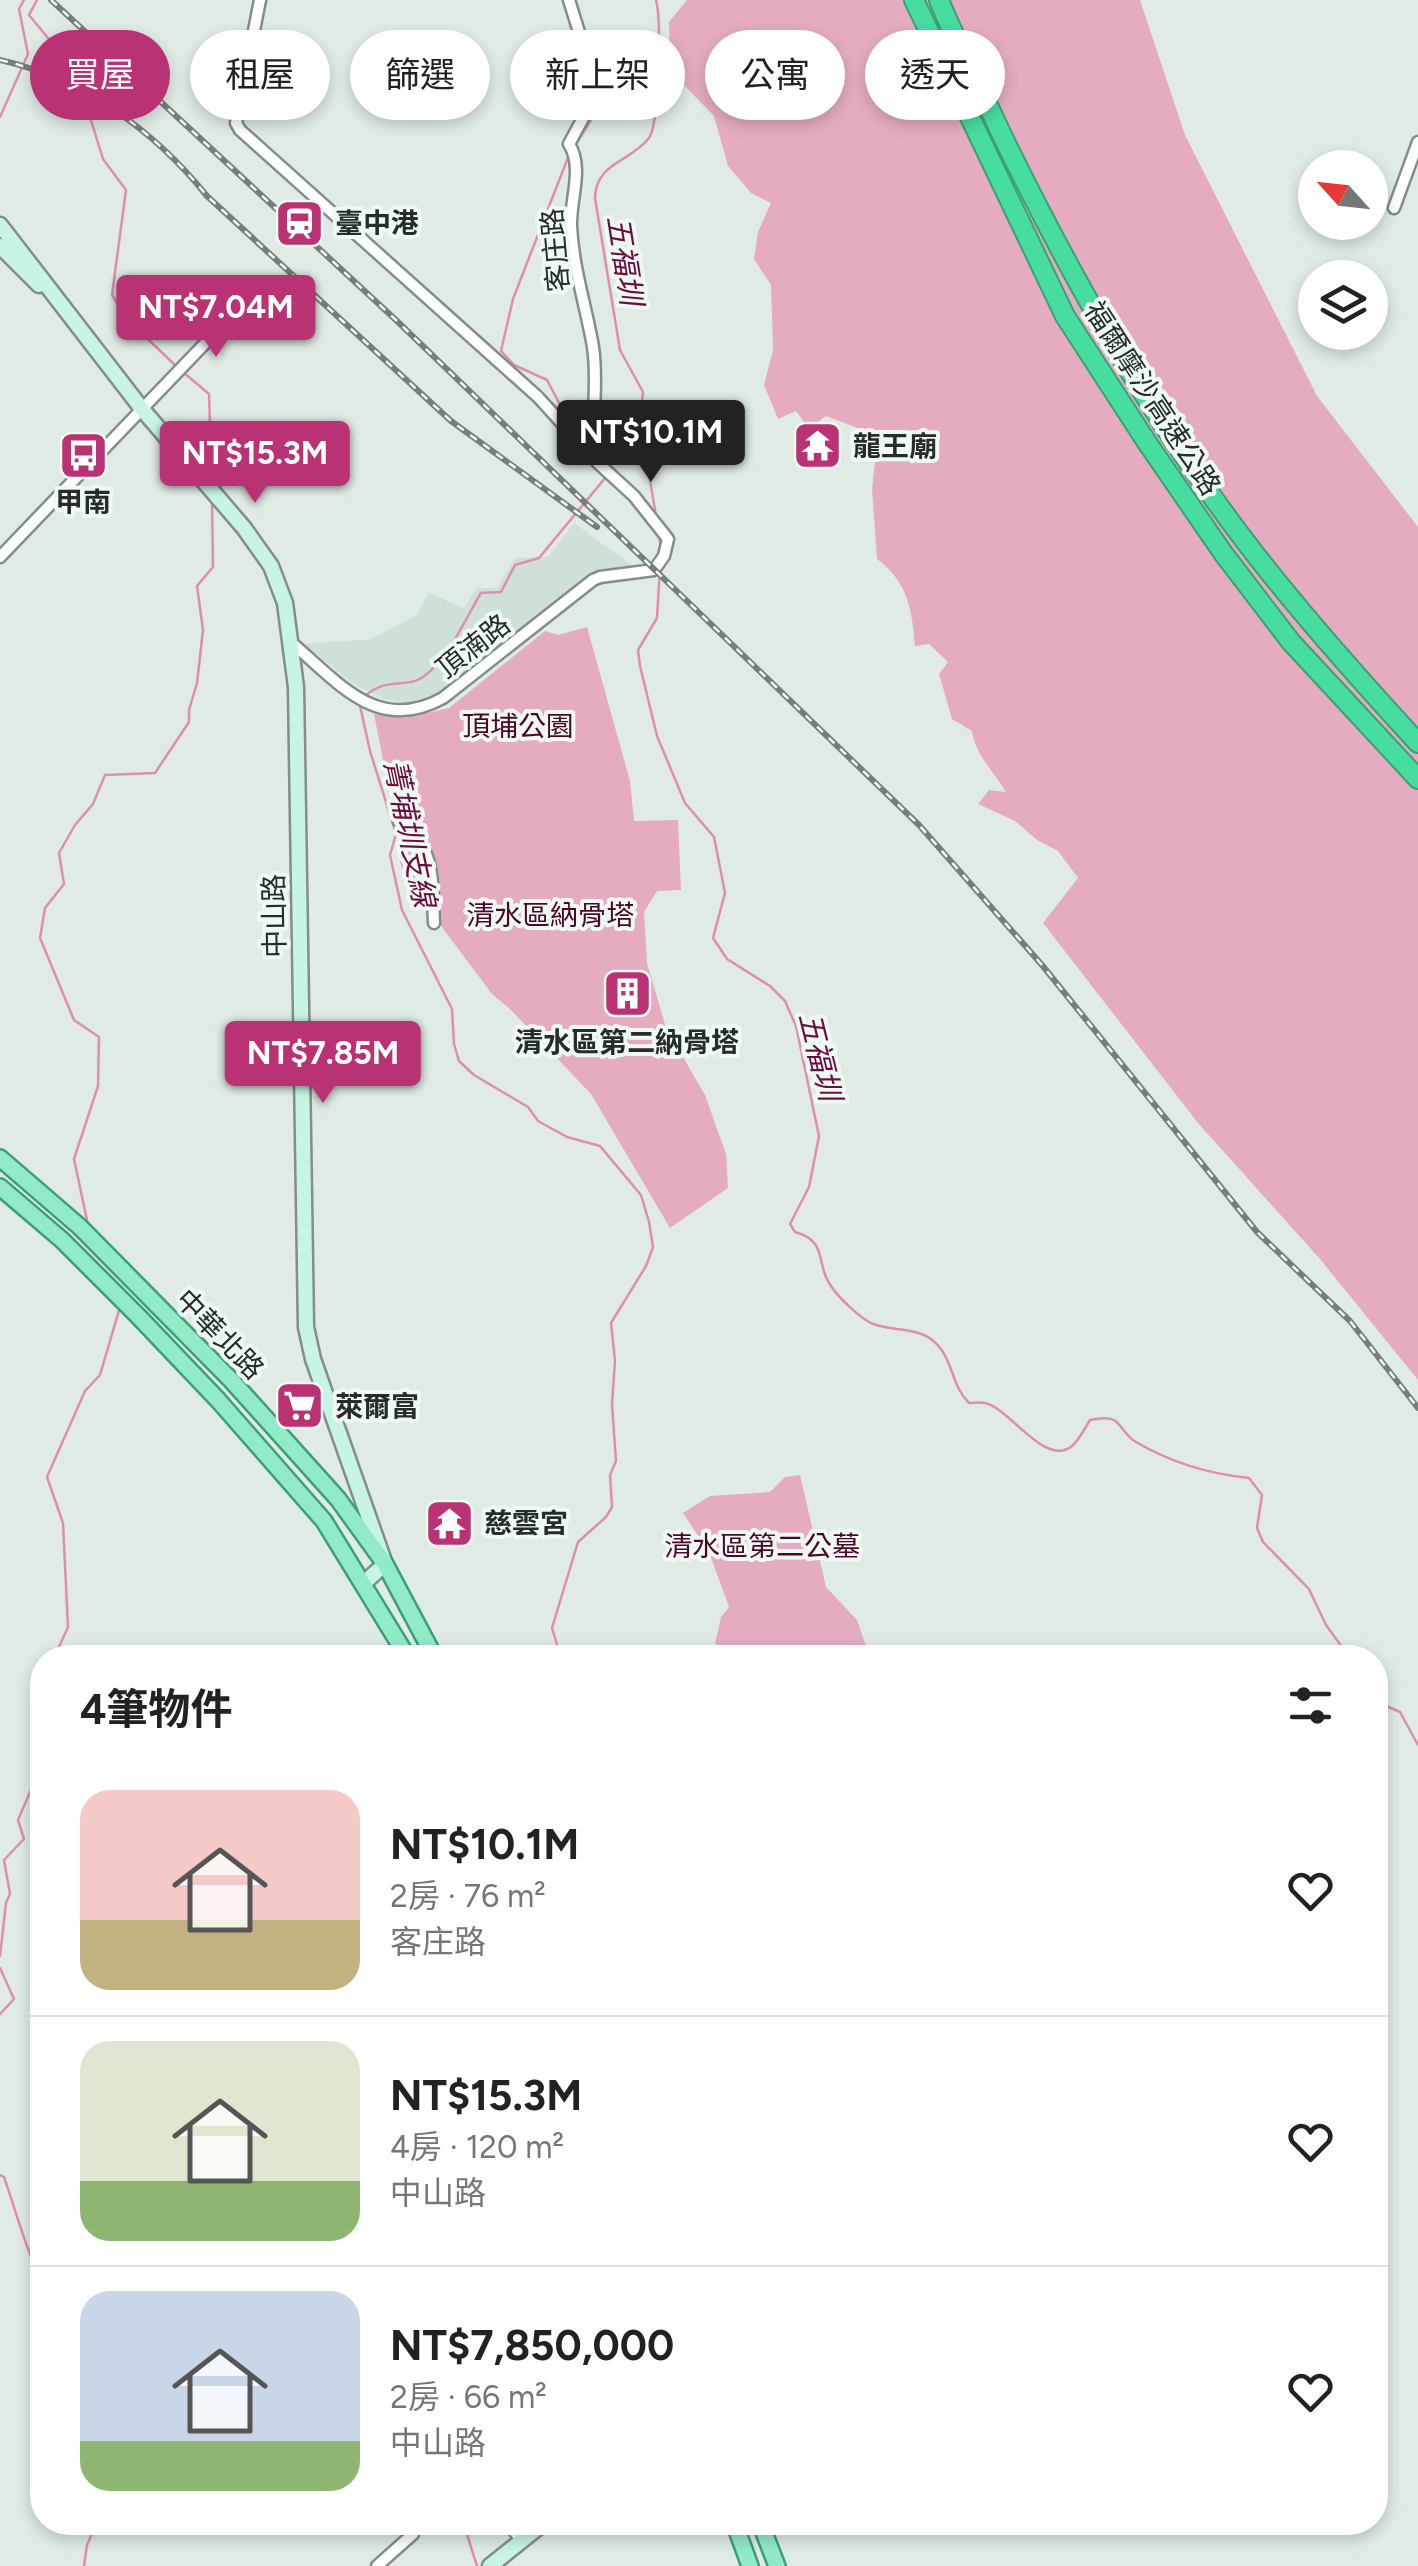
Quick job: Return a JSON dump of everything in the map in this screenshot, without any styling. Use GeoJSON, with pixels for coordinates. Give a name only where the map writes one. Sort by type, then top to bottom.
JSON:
{"type":"FeatureCollection","features":[{"type":"Feature","properties":{"kind":"highway","name":"福爾摩沙高速公路"},"geometry":{"type":"LineString","coordinates":[[914,0],[1065,316],[1136,426],[1290,642],[1418,779]]}},
{"type":"Feature","properties":{"kind":"highway","name":"福爾摩沙高速公路"},"geometry":{"type":"LineString","coordinates":[[942,8],[1043,219],[1096,318],[1170,436],[1244,540],[1313,627],[1418,743]]}},
{"type":"Feature","properties":{"kind":"main road","name":"中華北路"},"geometry":{"type":"LineString","coordinates":[[0,1158],[80,1227],[232,1380],[338,1499],[384,1564]]}},
{"type":"Feature","properties":{"kind":"main road","name":"中華北路"},"geometry":{"type":"LineString","coordinates":[[0,1187],[62,1240],[218,1400],[324,1521],[364,1582]]}},
{"type":"Feature","properties":{"kind":"main road","name":"中山路"},"geometry":{"type":"LineString","coordinates":[[384,1564],[428,1645]]}},
{"type":"Feature","properties":{"kind":"main road"},"geometry":{"type":"LineString","coordinates":[[364,1582],[400,1645]]}},
{"type":"Feature","properties":{"kind":"main road"},"geometry":{"type":"LineString","coordinates":[[739,2535],[750,2566]]}},
{"type":"Feature","properties":{"kind":"main road"},"geometry":{"type":"LineString","coordinates":[[765,2535],[778,2566]]}},
{"type":"Feature","properties":{"kind":"street"},"geometry":{"type":"LineString","coordinates":[[260,0],[236,123],[240,130],[538,398],[598,463]]}},
{"type":"Feature","properties":{"kind":"street","name":"客庄路"},"geometry":{"type":"LineString","coordinates":[[569,0],[594,80],[589,107],[569,144],[577,164],[570,220],[574,264],[593,346],[593,440],[598,463]]}},
{"type":"Feature","properties":{"kind":"street"},"geometry":{"type":"LineString","coordinates":[[1394,208],[1418,142]]}},
{"type":"Feature","properties":{"kind":"street"},"geometry":{"type":"LineString","coordinates":[[0,225],[77,326]]}},
{"type":"Feature","properties":{"kind":"street"},"geometry":{"type":"LineString","coordinates":[[0,246],[77,326]]}},
{"type":"Feature","properties":{"kind":"street"},"geometry":{"type":"LineString","coordinates":[[0,557],[262,284]]}},
{"type":"Feature","properties":{"kind":"street","name":"中山路"},"geometry":{"type":"LineString","coordinates":[[77,326],[244,528],[271,566],[285,603],[296,687],[306,1327],[318,1374],[384,1564]]}},
{"type":"Feature","properties":{"kind":"street","name":"頂湳路"},"geometry":{"type":"LineString","coordinates":[[292,644],[369,707],[422,710],[444,698],[593,580],[654,570],[664,556],[668,540],[634,496],[598,463]]}},
{"type":"Feature","properties":{"kind":"street"},"geometry":{"type":"LineString","coordinates":[[399,822],[412,829],[428,852],[434,923]]}},
{"type":"Feature","properties":{"kind":"street"},"geometry":{"type":"LineString","coordinates":[[364,1582],[384,1564]]}},
{"type":"Feature","properties":{"kind":"street"},"geometry":{"type":"LineString","coordinates":[[377,2566],[413,2535]]}},
{"type":"Feature","properties":{"kind":"street"},"geometry":{"type":"LineString","coordinates":[[517,2535],[522,2542]]}},
{"type":"Feature","properties":{"kind":"street"},"geometry":{"type":"LineString","coordinates":[[490,2566],[530,2535]]}},
{"type":"Feature","properties":{"kind":"shaded area"},"geometry":{"type":"Polygon","coordinates":[[[574,523],[633,566],[591,572],[442,691],[410,703],[384,699],[355,685],[304,644],[371,639],[417,615],[429,593],[464,608],[477,588],[497,588],[515,558],[548,557],[574,523]]]}},
{"type":"Feature","properties":{"kind":"green space"},"geometry":{"type":"Polygon","coordinates":[[[687,0],[1140,0],[1185,135],[1317,396],[1418,527],[1418,1380],[1320,1259],[1198,1123],[1043,923],[1078,878],[1058,851],[1015,821],[978,804],[989,790],[1006,792],[981,755],[972,731],[952,719],[939,674],[948,662],[929,644],[915,646],[902,587],[877,559],[872,489],[876,453],[860,429],[826,416],[809,429],[796,411],[778,419],[764,385],[773,350],[771,285],[754,259],[758,232],[771,203],[751,193],[728,166],[715,120],[845,120],[845,30],[705,30],[705,107],[685,86],[685,30],[669,30],[669,22],[687,0]]]}},
{"type":"Feature","properties":{"kind":"green space","name":"清水區納骨塔"},"geometry":{"type":"Polygon","coordinates":[[[587,627],[630,781],[634,821],[678,820],[681,890],[657,891],[644,912],[647,963],[666,1028],[705,1095],[726,1154],[728,1188],[670,1228],[591,1094],[492,994],[438,922],[413,899],[400,862],[406,832],[385,770],[374,714],[405,718],[449,708],[545,631],[558,635],[587,627]]]}},
{"type":"Feature","properties":{"kind":"green space","name":"清水區第二公墓"},"geometry":{"type":"Polygon","coordinates":[[[800,1475],[826,1587],[857,1620],[866,1645],[715,1644],[721,1617],[729,1607],[709,1552],[683,1513],[710,1496],[770,1492],[785,1477],[800,1475]]]}},
{"type":"Feature","properties":{"kind":"waterway"},"geometry":{"type":"LineString","coordinates":[[0,117],[28,54],[19,9],[24,0]]}},
{"type":"Feature","properties":{"kind":"waterway"},"geometry":{"type":"LineString","coordinates":[[37,0],[29,15],[76,72],[103,159],[126,190],[112,295],[126,318],[177,367]]}},
{"type":"Feature","properties":{"kind":"waterway","name":"五福圳"},"geometry":{"type":"LineString","coordinates":[[656,0],[659,70],[652,129],[642,146],[601,177],[595,198],[620,350],[643,392],[640,421],[656,516]]}},
{"type":"Feature","properties":{"kind":"waterway","name":"菁埔圳支線"},"geometry":{"type":"LineString","coordinates":[[576,144],[591,120]]}},
{"type":"Feature","properties":{"kind":"waterway","name":"菁埔圳支線"},"geometry":{"type":"LineString","coordinates":[[569,155],[513,299],[501,351],[514,365],[547,380],[566,416],[590,444]]}},
{"type":"Feature","properties":{"kind":"waterway"},"geometry":{"type":"LineString","coordinates":[[183,372],[209,394],[212,482]]}},
{"type":"Feature","properties":{"kind":"waterway","name":"菁埔圳支線"},"geometry":{"type":"LineString","coordinates":[[365,696],[381,686],[417,680],[432,669],[449,649],[481,593],[501,592],[515,565],[539,558],[606,477]]}},
{"type":"Feature","properties":{"kind":"waterway"},"geometry":{"type":"LineString","coordinates":[[88,1225],[74,1159],[98,1086],[99,1037],[74,1020],[40,938],[45,908],[64,884],[59,853],[93,804],[105,775],[155,773],[189,722],[203,630],[197,586],[213,567],[212,500]]}},
{"type":"Feature","properties":{"kind":"waterway","name":"五福圳"},"geometry":{"type":"LineString","coordinates":[[659,533],[661,550]]}},
{"type":"Feature","properties":{"kind":"waterway","name":"五福圳"},"geometry":{"type":"LineString","coordinates":[[660,568],[657,618],[638,650],[640,666],[657,736],[685,803],[714,837],[725,893],[713,938],[727,959],[770,986],[785,1001],[796,1026],[819,1136],[809,1187],[790,1224],[795,1232],[813,1241],[826,1278],[855,1312],[871,1323],[931,1339],[944,1354],[969,1403],[995,1407],[1039,1443],[1062,1451],[1075,1443],[1090,1420],[1108,1418],[1133,1440],[1176,1461],[1249,1478],[1262,1495],[1257,1528],[1263,1542],[1309,1589],[1341,1645]]}},
{"type":"Feature","properties":{"kind":"waterway","name":"菁埔圳支線"},"geometry":{"type":"LineString","coordinates":[[359,701],[396,834],[390,855],[402,910],[452,1009],[459,1061],[474,1075],[528,1107],[538,1121],[567,1137],[600,1146],[641,1195],[649,1222],[653,1247],[646,1266],[611,1323],[616,1461],[610,1475],[612,1507],[578,1542],[552,1628],[557,1645]]}},
{"type":"Feature","properties":{"kind":"waterway"},"geometry":{"type":"LineString","coordinates":[[60,1645],[68,1627],[63,1523],[47,1477],[85,1391],[100,1375],[120,1307]]}},
{"type":"Feature","properties":{"kind":"waterway","name":"五福圳"},"geometry":{"type":"LineString","coordinates":[[1388,1707],[1400,1712],[1418,1745]]}},
{"type":"Feature","properties":{"kind":"waterway"},"geometry":{"type":"LineString","coordinates":[[0,1956],[10,1894],[4,1860],[24,1839],[18,1820],[30,1792]]}},
{"type":"Feature","properties":{"kind":"waterway"},"geometry":{"type":"LineString","coordinates":[[0,1968],[14,1999],[0,2014]]}},
{"type":"Feature","properties":{"kind":"waterway"},"geometry":{"type":"LineString","coordinates":[[0,2175],[4,2177],[30,2253]]}},
{"type":"Feature","properties":{"kind":"waterway"},"geometry":{"type":"LineString","coordinates":[[84,2566],[91,2535]]}},
{"type":"Feature","properties":{"kind":"waterway","name":"菁埔圳支線"},"geometry":{"type":"LineString","coordinates":[[467,2535],[477,2566]]}},
{"type":"Feature","properties":{"kind":"railway"},"geometry":{"type":"LineString","coordinates":[[51,0],[397,321],[919,825],[1042,965],[1257,1232],[1350,1321],[1418,1408]]}},
{"type":"Feature","properties":{"kind":"railway"},"geometry":{"type":"LineString","coordinates":[[0,60],[60,80],[115,110],[140,129],[451,421],[597,527]]}},
{"type":"Feature","properties":{"kind":"place","name":"臺中港"},"geometry":{"type":"Point","coordinates":[300,223]}},
{"type":"Feature","properties":{"kind":"place","name":"龍王廟"},"geometry":{"type":"Point","coordinates":[818,446]}},
{"type":"Feature","properties":{"kind":"place","name":"甲南"},"geometry":{"type":"Point","coordinates":[83,455]}},
{"type":"Feature","properties":{"kind":"place","name":"清水區第二納骨塔"},"geometry":{"type":"Point","coordinates":[627,994]}},
{"type":"Feature","properties":{"kind":"place","name":"萊爾富"},"geometry":{"type":"Point","coordinates":[300,1406]}},
{"type":"Feature","properties":{"kind":"place","name":"慈雲宮"},"geometry":{"type":"Point","coordinates":[449,1523]}},
{"type":"Feature","properties":{"kind":"park label","name":"頂埔公園"},"geometry":{"type":"Point","coordinates":[518,726]}}]}
